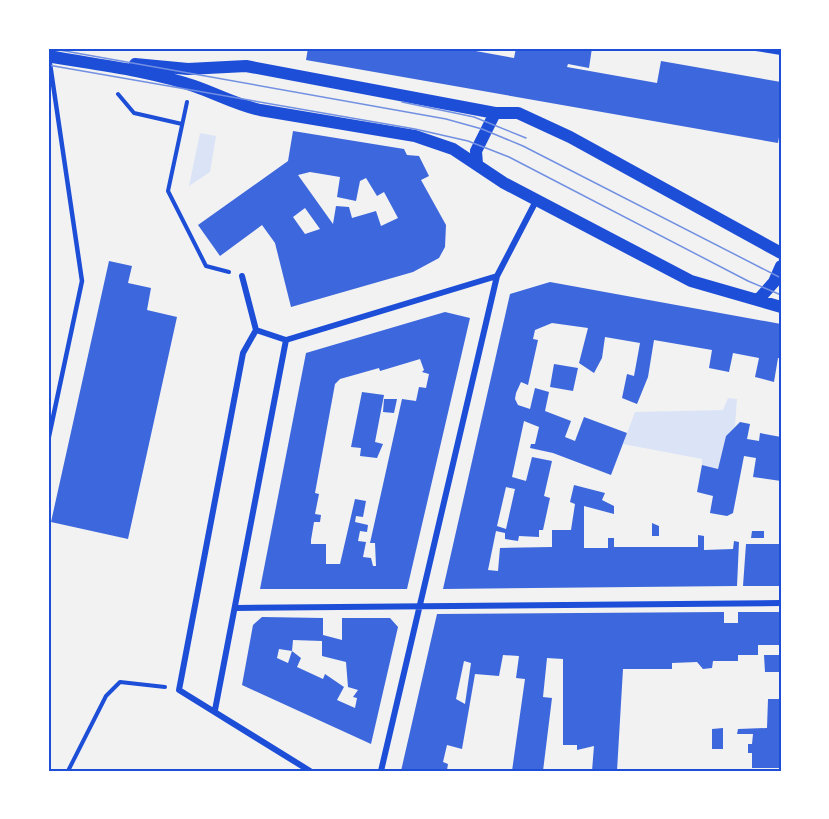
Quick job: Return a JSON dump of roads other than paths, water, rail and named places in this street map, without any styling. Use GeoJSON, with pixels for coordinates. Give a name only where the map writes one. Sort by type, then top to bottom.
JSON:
{"type":"FeatureCollection","features":[{"type":"Feature","properties":{"kind":"main road"},"geometry":{"type":"LineString","coordinates":[[48,49],[147,70],[194,86],[238,105],[415,136],[453,149],[536,201],[691,281],[781,307]]}},
{"type":"Feature","properties":{"kind":"main road"},"geometry":{"type":"LineString","coordinates":[[48,56],[147,70],[246,66],[495,113],[518,113],[570,137],[781,253]]}},
{"type":"Feature","properties":{"kind":"main road"},"geometry":{"type":"LineString","coordinates":[[477,164],[476,151],[495,113]]}},
{"type":"Feature","properties":{"kind":"main road"},"geometry":{"type":"LineString","coordinates":[[758,300],[774,282],[781,266]]}},
{"type":"Feature","properties":{"kind":"street"},"geometry":{"type":"LineString","coordinates":[[756,48],[781,52]]}},
{"type":"Feature","properties":{"kind":"street"},"geometry":{"type":"LineString","coordinates":[[381,771],[418,604],[497,276],[536,201]]}},
{"type":"Feature","properties":{"kind":"street"},"geometry":{"type":"LineString","coordinates":[[242,276],[255,330],[243,353],[179,690],[215,710],[310,771]]}},
{"type":"Feature","properties":{"kind":"street"},"geometry":{"type":"LineString","coordinates":[[255,330],[286,340],[497,276]]}},
{"type":"Feature","properties":{"kind":"street"},"geometry":{"type":"LineString","coordinates":[[215,710],[286,340]]}},
{"type":"Feature","properties":{"kind":"street"},"geometry":{"type":"LineString","coordinates":[[235,608],[418,604],[781,603]]}},
{"type":"Feature","properties":{"kind":"lane"},"geometry":{"type":"LineString","coordinates":[[48,49],[82,281],[48,441]]}},
{"type":"Feature","properties":{"kind":"tram line"},"geometry":{"type":"LineString","coordinates":[[48,48],[446,119],[482,129],[523,146],[781,278]]}},
{"type":"Feature","properties":{"kind":"tram line"},"geometry":{"type":"LineString","coordinates":[[48,65],[415,129],[468,141],[509,157],[748,281],[781,295]]}},
{"type":"Feature","properties":{"kind":"tram line"},"geometry":{"type":"LineString","coordinates":[[402,102],[474,117],[526,138]]}}]}
